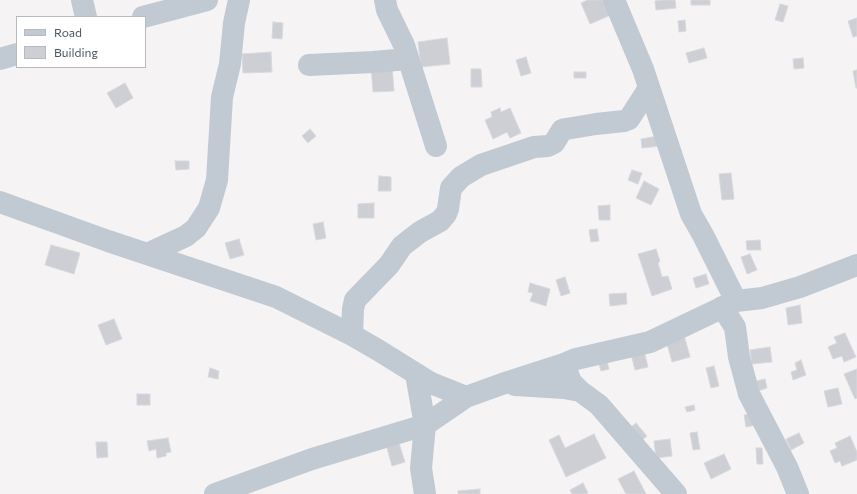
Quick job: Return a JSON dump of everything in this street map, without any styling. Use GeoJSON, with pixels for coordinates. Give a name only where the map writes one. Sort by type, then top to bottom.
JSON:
{"type":"FeatureCollection","features":[{"type":"Feature","properties":{"kind":"street"},"geometry":{"type":"LineString","coordinates":[[82,0],[86,16]]}},
{"type":"Feature","properties":{"kind":"street"},"geometry":{"type":"LineString","coordinates":[[146,16],[207,0]]}},
{"type":"Feature","properties":{"kind":"street"},"geometry":{"type":"LineString","coordinates":[[146,254],[186,236],[196,228],[209,208],[217,180],[222,97],[230,64],[234,23],[239,0]]}},
{"type":"Feature","properties":{"kind":"street"},"geometry":{"type":"LineString","coordinates":[[385,0],[387,10],[404,45],[436,146]]}},
{"type":"Feature","properties":{"kind":"street"},"geometry":{"type":"LineString","coordinates":[[614,0],[649,88],[691,214],[703,235],[729,304],[735,327],[739,357],[749,394],[787,467],[798,494]]}},
{"type":"Feature","properties":{"kind":"street"},"geometry":{"type":"LineString","coordinates":[[0,58],[16,54]]}},
{"type":"Feature","properties":{"kind":"street"},"geometry":{"type":"LineString","coordinates":[[310,65],[408,59]]}},
{"type":"Feature","properties":{"kind":"street"},"geometry":{"type":"LineString","coordinates":[[352,335],[353,309],[355,300],[389,265],[402,246],[420,232],[440,221],[448,209],[451,188],[461,177],[482,165],[534,148],[548,146],[554,143],[562,130],[629,119],[649,88]]}},
{"type":"Feature","properties":{"kind":"street"},"geometry":{"type":"LineString","coordinates":[[0,202],[276,298],[352,335],[440,387],[466,397]]}},
{"type":"Feature","properties":{"kind":"street"},"geometry":{"type":"LineString","coordinates":[[215,494],[312,459],[425,424],[466,397],[502,384],[564,364],[576,358],[650,342],[729,304],[762,298],[800,287],[857,265]]}},
{"type":"Feature","properties":{"kind":"street"},"geometry":{"type":"LineString","coordinates":[[564,364],[568,377],[580,391],[599,404],[676,494]]}},
{"type":"Feature","properties":{"kind":"street"},"geometry":{"type":"LineString","coordinates":[[416,374],[425,424],[421,468],[425,494]]}},
{"type":"Feature","properties":{"kind":"street"},"geometry":{"type":"LineString","coordinates":[[502,384],[564,388],[580,391]]}},
{"type":"Feature","properties":{"kind":"building"},"geometry":{"type":"Polygon","coordinates":[[[588,0],[607,0],[613,14],[590,24],[581,3],[588,0]]]}},
{"type":"Feature","properties":{"kind":"building"},"geometry":{"type":"Polygon","coordinates":[[[675,0],[676,8],[656,10],[655,1],[675,0]]]}},
{"type":"Feature","properties":{"kind":"building"},"geometry":{"type":"Polygon","coordinates":[[[691,0],[710,0],[710,5],[691,5],[691,0]]]}},
{"type":"Feature","properties":{"kind":"building"},"geometry":{"type":"Polygon","coordinates":[[[780,4],[788,6],[783,22],[775,20],[780,4]]]}},
{"type":"Feature","properties":{"kind":"building"},"geometry":{"type":"Polygon","coordinates":[[[857,18],[857,36],[853,37],[848,21],[857,18]]]}},
{"type":"Feature","properties":{"kind":"building"},"geometry":{"type":"Polygon","coordinates":[[[685,20],[686,31],[679,32],[678,21],[685,20]]]}},
{"type":"Feature","properties":{"kind":"building"},"geometry":{"type":"Polygon","coordinates":[[[273,22],[283,23],[282,39],[272,38],[273,22]]]}},
{"type":"Feature","properties":{"kind":"building"},"geometry":{"type":"Polygon","coordinates":[[[447,38],[450,64],[421,67],[418,42],[447,38]]]}},
{"type":"Feature","properties":{"kind":"building"},"geometry":{"type":"Polygon","coordinates":[[[704,48],[707,58],[689,63],[686,53],[704,48]]]}},
{"type":"Feature","properties":{"kind":"building"},"geometry":{"type":"Polygon","coordinates":[[[271,52],[272,72],[243,73],[242,54],[271,52]]]}},
{"type":"Feature","properties":{"kind":"building"},"geometry":{"type":"Polygon","coordinates":[[[526,57],[531,73],[521,76],[516,60],[526,57]]]}},
{"type":"Feature","properties":{"kind":"building"},"geometry":{"type":"Polygon","coordinates":[[[803,58],[804,68],[794,69],[793,59],[803,58]]]}},
{"type":"Feature","properties":{"kind":"building"},"geometry":{"type":"Polygon","coordinates":[[[392,65],[394,91],[373,92],[371,66],[392,65]]]}},
{"type":"Feature","properties":{"kind":"building"},"geometry":{"type":"Polygon","coordinates":[[[471,69],[481,69],[482,87],[471,87],[471,69]]]}},
{"type":"Feature","properties":{"kind":"building"},"geometry":{"type":"Polygon","coordinates":[[[857,70],[857,88],[856,88],[853,71],[857,70]]]}},
{"type":"Feature","properties":{"kind":"building"},"geometry":{"type":"Polygon","coordinates":[[[574,72],[586,72],[586,78],[574,78],[574,72]]]}},
{"type":"Feature","properties":{"kind":"building"},"geometry":{"type":"Polygon","coordinates":[[[125,83],[133,98],[116,108],[107,93],[125,83]]]}},
{"type":"Feature","properties":{"kind":"building"},"geometry":{"type":"Polygon","coordinates":[[[500,108],[501,112],[510,108],[521,133],[510,138],[507,132],[493,139],[485,120],[492,117],[491,112],[500,108]]]}},
{"type":"Feature","properties":{"kind":"building"},"geometry":{"type":"Polygon","coordinates":[[[310,129],[316,136],[308,143],[302,136],[310,129]]]}},
{"type":"Feature","properties":{"kind":"building"},"geometry":{"type":"Polygon","coordinates":[[[658,136],[660,146],[642,148],[641,139],[658,136]]]}},
{"type":"Feature","properties":{"kind":"building"},"geometry":{"type":"Polygon","coordinates":[[[175,161],[189,161],[189,169],[176,170],[175,161]]]}},
{"type":"Feature","properties":{"kind":"building"},"geometry":{"type":"Polygon","coordinates":[[[632,170],[642,173],[638,184],[628,180],[632,170]]]}},
{"type":"Feature","properties":{"kind":"building"},"geometry":{"type":"Polygon","coordinates":[[[731,173],[734,199],[722,200],[719,174],[731,173]]]}},
{"type":"Feature","properties":{"kind":"building"},"geometry":{"type":"Polygon","coordinates":[[[379,176],[391,177],[391,191],[378,191],[379,176]]]}},
{"type":"Feature","properties":{"kind":"building"},"geometry":{"type":"Polygon","coordinates":[[[644,181],[659,189],[651,205],[636,198],[644,181]]]}},
{"type":"Feature","properties":{"kind":"building"},"geometry":{"type":"Polygon","coordinates":[[[374,203],[374,218],[358,218],[358,204],[374,203]]]}},
{"type":"Feature","properties":{"kind":"building"},"geometry":{"type":"Polygon","coordinates":[[[610,205],[610,220],[599,220],[598,206],[610,205]]]}},
{"type":"Feature","properties":{"kind":"building"},"geometry":{"type":"Polygon","coordinates":[[[323,222],[326,238],[316,240],[313,224],[323,222]]]}},
{"type":"Feature","properties":{"kind":"building"},"geometry":{"type":"Polygon","coordinates":[[[597,229],[599,241],[591,242],[589,230],[597,229]]]}},
{"type":"Feature","properties":{"kind":"building"},"geometry":{"type":"Polygon","coordinates":[[[239,239],[244,255],[230,259],[225,243],[239,239]]]}},
{"type":"Feature","properties":{"kind":"building"},"geometry":{"type":"Polygon","coordinates":[[[760,240],[761,250],[747,250],[746,241],[760,240]]]}},
{"type":"Feature","properties":{"kind":"building"},"geometry":{"type":"Polygon","coordinates":[[[51,245],[80,253],[74,274],[45,265],[51,245]]]}},
{"type":"Feature","properties":{"kind":"building"},"geometry":{"type":"Polygon","coordinates":[[[656,249],[660,261],[658,263],[662,277],[668,276],[672,289],[652,296],[638,254],[656,249]]]}},
{"type":"Feature","properties":{"kind":"building"},"geometry":{"type":"Polygon","coordinates":[[[750,254],[757,270],[747,274],[741,257],[750,254]]]}},
{"type":"Feature","properties":{"kind":"building"},"geometry":{"type":"Polygon","coordinates":[[[706,274],[709,284],[696,288],[693,278],[706,274]]]}},
{"type":"Feature","properties":{"kind":"building"},"geometry":{"type":"Polygon","coordinates":[[[565,277],[570,293],[561,296],[556,280],[565,277]]]}},
{"type":"Feature","properties":{"kind":"building"},"geometry":{"type":"Polygon","coordinates":[[[530,283],[550,289],[546,306],[530,301],[533,293],[528,292],[530,283]]]}},
{"type":"Feature","properties":{"kind":"building"},"geometry":{"type":"Polygon","coordinates":[[[626,293],[627,304],[610,306],[609,294],[626,293]]]}},
{"type":"Feature","properties":{"kind":"building"},"geometry":{"type":"Polygon","coordinates":[[[800,305],[802,323],[788,325],[786,308],[800,305]]]}},
{"type":"Feature","properties":{"kind":"building"},"geometry":{"type":"Polygon","coordinates":[[[114,319],[122,339],[106,345],[98,325],[114,319]]]}},
{"type":"Feature","properties":{"kind":"building"},"geometry":{"type":"Polygon","coordinates":[[[845,333],[856,357],[844,362],[842,356],[833,359],[828,347],[837,343],[834,337],[845,333]]]}},
{"type":"Feature","properties":{"kind":"building"},"geometry":{"type":"Polygon","coordinates":[[[684,335],[690,357],[672,362],[666,340],[684,335]]]}},
{"type":"Feature","properties":{"kind":"building"},"geometry":{"type":"Polygon","coordinates":[[[770,347],[772,362],[752,364],[750,350],[770,347]]]}},
{"type":"Feature","properties":{"kind":"building"},"geometry":{"type":"Polygon","coordinates":[[[644,350],[648,367],[635,370],[631,354],[644,350]]]}},
{"type":"Feature","properties":{"kind":"building"},"geometry":{"type":"Polygon","coordinates":[[[606,358],[609,369],[601,371],[598,360],[606,358]]]}},
{"type":"Feature","properties":{"kind":"building"},"geometry":{"type":"Polygon","coordinates":[[[801,360],[806,375],[793,380],[791,372],[797,370],[795,363],[801,360]]]}},
{"type":"Feature","properties":{"kind":"building"},"geometry":{"type":"Polygon","coordinates":[[[714,366],[719,386],[711,388],[706,368],[714,366]]]}},
{"type":"Feature","properties":{"kind":"building"},"geometry":{"type":"Polygon","coordinates":[[[210,368],[219,371],[218,379],[208,377],[210,368]]]}},
{"type":"Feature","properties":{"kind":"building"},"geometry":{"type":"Polygon","coordinates":[[[857,369],[857,398],[855,399],[844,374],[857,369]]]}},
{"type":"Feature","properties":{"kind":"building"},"geometry":{"type":"Polygon","coordinates":[[[765,379],[767,388],[754,392],[752,382],[765,379]]]}},
{"type":"Feature","properties":{"kind":"building"},"geometry":{"type":"Polygon","coordinates":[[[838,388],[842,404],[828,407],[824,391],[838,388]]]}},
{"type":"Feature","properties":{"kind":"building"},"geometry":{"type":"Polygon","coordinates":[[[137,394],[150,394],[150,405],[137,405],[137,394]]]}},
{"type":"Feature","properties":{"kind":"building"},"geometry":{"type":"Polygon","coordinates":[[[694,405],[695,410],[687,412],[685,407],[694,405]]]}},
{"type":"Feature","properties":{"kind":"building"},"geometry":{"type":"Polygon","coordinates":[[[755,413],[757,425],[746,427],[744,415],[755,413]]]}},
{"type":"Feature","properties":{"kind":"building"},"geometry":{"type":"Polygon","coordinates":[[[636,423],[647,436],[641,441],[630,428],[636,423]]]}},
{"type":"Feature","properties":{"kind":"building"},"geometry":{"type":"Polygon","coordinates":[[[697,432],[700,449],[693,450],[690,433],[697,432]]]}},
{"type":"Feature","properties":{"kind":"building"},"geometry":{"type":"Polygon","coordinates":[[[799,433],[804,443],[791,450],[786,439],[799,433]]]}},
{"type":"Feature","properties":{"kind":"building"},"geometry":{"type":"Polygon","coordinates":[[[594,434],[606,458],[566,477],[549,440],[559,435],[565,448],[594,434]]]}},
{"type":"Feature","properties":{"kind":"building"},"geometry":{"type":"Polygon","coordinates":[[[850,436],[857,452],[857,460],[842,466],[840,461],[835,463],[830,451],[837,448],[835,443],[850,436]]]}},
{"type":"Feature","properties":{"kind":"building"},"geometry":{"type":"Polygon","coordinates":[[[397,437],[405,462],[392,466],[385,441],[397,437]]]}},
{"type":"Feature","properties":{"kind":"building"},"geometry":{"type":"Polygon","coordinates":[[[168,438],[171,452],[166,453],[166,456],[157,458],[156,449],[149,451],[147,441],[168,438]]]}},
{"type":"Feature","properties":{"kind":"building"},"geometry":{"type":"Polygon","coordinates":[[[670,439],[672,456],[656,458],[654,441],[670,439]]]}},
{"type":"Feature","properties":{"kind":"building"},"geometry":{"type":"Polygon","coordinates":[[[96,442],[107,442],[108,457],[97,458],[96,442]]]}},
{"type":"Feature","properties":{"kind":"building"},"geometry":{"type":"Polygon","coordinates":[[[756,448],[762,448],[763,464],[757,464],[756,448]]]}},
{"type":"Feature","properties":{"kind":"building"},"geometry":{"type":"Polygon","coordinates":[[[724,454],[731,469],[711,479],[704,463],[724,454]]]}},
{"type":"Feature","properties":{"kind":"building"},"geometry":{"type":"Polygon","coordinates":[[[634,471],[646,494],[626,494],[618,479],[634,471]]]}},
{"type":"Feature","properties":{"kind":"building"},"geometry":{"type":"Polygon","coordinates":[[[583,483],[588,493],[572,494],[570,490],[583,483]]]}},
{"type":"Feature","properties":{"kind":"building"},"geometry":{"type":"Polygon","coordinates":[[[480,489],[480,494],[458,494],[458,491],[480,489]]]}}]}
